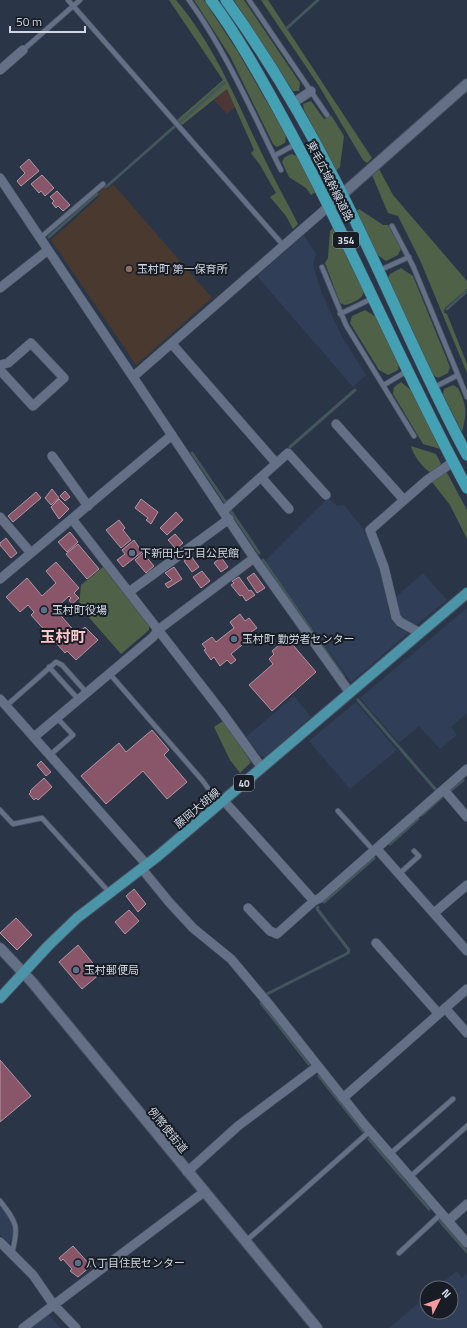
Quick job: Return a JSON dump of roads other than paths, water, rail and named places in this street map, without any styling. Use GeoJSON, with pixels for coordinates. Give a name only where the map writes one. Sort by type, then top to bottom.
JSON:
{"type":"FeatureCollection","features":[{"type":"Feature","properties":{"kind":"highway","name":"東毛広域幹線道路"},"geometry":{"type":"LineString","coordinates":[[211,0],[246,53],[330,206],[373,298],[467,488]]}},
{"type":"Feature","properties":{"kind":"highway","name":"東毛広域幹線道路"},"geometry":{"type":"LineString","coordinates":[[226,0],[293,103],[342,194],[433,388],[465,448]]}},
{"type":"Feature","properties":{"kind":"main road"},"geometry":{"type":"LineString","coordinates":[[330,206],[467,84]]}},
{"type":"Feature","properties":{"kind":"main road","name":"藤岡大胡線"},"geometry":{"type":"LineString","coordinates":[[0,998],[22,973],[77,918],[109,892],[144,867],[222,802],[467,593]]}},
{"type":"Feature","properties":{"kind":"main road","name":"例幣使街道"},"geometry":{"type":"LineString","coordinates":[[0,948],[317,1328]]}},
{"type":"Feature","properties":{"kind":"street"},"geometry":{"type":"LineString","coordinates":[[0,70],[23,50]]}},
{"type":"Feature","properties":{"kind":"street"},"geometry":{"type":"LineString","coordinates":[[293,103],[311,91]]}},
{"type":"Feature","properties":{"kind":"street"},"geometry":{"type":"LineString","coordinates":[[0,178],[134,376],[254,558],[350,694]]}},
{"type":"Feature","properties":{"kind":"street"},"geometry":{"type":"LineString","coordinates":[[134,376],[283,245],[330,206]]}},
{"type":"Feature","properties":{"kind":"street"},"geometry":{"type":"LineString","coordinates":[[0,288],[48,250]]}},
{"type":"Feature","properties":{"kind":"street"},"geometry":{"type":"LineString","coordinates":[[0,365],[8,363],[31,343],[64,378],[33,406],[0,370]]}},
{"type":"Feature","properties":{"kind":"street"},"geometry":{"type":"LineString","coordinates":[[172,344],[276,462]]}},
{"type":"Feature","properties":{"kind":"street"},"geometry":{"type":"LineString","coordinates":[[336,424],[404,500]]}},
{"type":"Feature","properties":{"kind":"street"},"geometry":{"type":"LineString","coordinates":[[0,579],[172,435]]}},
{"type":"Feature","properties":{"kind":"street"},"geometry":{"type":"LineString","coordinates":[[223,511],[276,462],[288,453],[326,495]]}},
{"type":"Feature","properties":{"kind":"street"},"geometry":{"type":"LineString","coordinates":[[52,456],[88,506]]}},
{"type":"Feature","properties":{"kind":"street"},"geometry":{"type":"LineString","coordinates":[[420,633],[400,622],[396,617],[384,567],[370,530],[438,472],[453,462]]}},
{"type":"Feature","properties":{"kind":"street"},"geometry":{"type":"LineString","coordinates":[[260,477],[289,509]]}},
{"type":"Feature","properties":{"kind":"street"},"geometry":{"type":"LineString","coordinates":[[0,517],[31,553]]}},
{"type":"Feature","properties":{"kind":"street"},"geometry":{"type":"LineString","coordinates":[[72,518],[225,715],[262,768]]}},
{"type":"Feature","properties":{"kind":"street"},"geometry":{"type":"LineString","coordinates":[[129,592],[229,519]]}},
{"type":"Feature","properties":{"kind":"street"},"geometry":{"type":"LineString","coordinates":[[34,737],[153,636],[158,630],[254,558]]}},
{"type":"Feature","properties":{"kind":"street"},"geometry":{"type":"LineString","coordinates":[[0,699],[50,755],[144,867],[169,902],[193,928],[231,959],[370,1131],[467,1243]]}},
{"type":"Feature","properties":{"kind":"street"},"geometry":{"type":"LineString","coordinates":[[248,908],[270,931],[277,934],[444,790],[466,773]]}},
{"type":"Feature","properties":{"kind":"street"},"geometry":{"type":"LineString","coordinates":[[444,790],[467,816]]}},
{"type":"Feature","properties":{"kind":"street"},"geometry":{"type":"LineString","coordinates":[[222,802],[314,901]]}},
{"type":"Feature","properties":{"kind":"street"},"geometry":{"type":"LineString","coordinates":[[375,850],[399,874],[467,951]]}},
{"type":"Feature","properties":{"kind":"street"},"geometry":{"type":"LineString","coordinates":[[434,913],[467,885]]}},
{"type":"Feature","properties":{"kind":"street"},"geometry":{"type":"LineString","coordinates":[[376,943],[441,1011],[467,1033]]}},
{"type":"Feature","properties":{"kind":"street"},"geometry":{"type":"LineString","coordinates":[[343,1098],[467,989]]}},
{"type":"Feature","properties":{"kind":"street"},"geometry":{"type":"LineString","coordinates":[[187,1172],[238,1126],[318,1066]]}},
{"type":"Feature","properties":{"kind":"street"},"geometry":{"type":"LineString","coordinates":[[22,1328],[204,1192]]}},
{"type":"Feature","properties":{"kind":"street"},"geometry":{"type":"LineString","coordinates":[[448,1221],[467,1204]]}},
{"type":"Feature","properties":{"kind":"street"},"geometry":{"type":"LineString","coordinates":[[0,1242],[33,1275],[53,1304],[76,1328]]}},
{"type":"Feature","properties":{"kind":"lane"},"geometry":{"type":"LineString","coordinates":[[68,0],[283,245]]}},
{"type":"Feature","properties":{"kind":"lane"},"geometry":{"type":"LineString","coordinates":[[23,50],[80,0]]}},
{"type":"Feature","properties":{"kind":"lane"},"geometry":{"type":"LineString","coordinates":[[188,0],[204,21],[238,80],[281,170]]}},
{"type":"Feature","properties":{"kind":"lane"},"geometry":{"type":"LineString","coordinates":[[249,0],[327,115]]}},
{"type":"Feature","properties":{"kind":"lane"},"geometry":{"type":"LineString","coordinates":[[274,156],[297,144]]}},
{"type":"Feature","properties":{"kind":"lane"},"geometry":{"type":"LineString","coordinates":[[40,238],[103,184]]}},
{"type":"Feature","properties":{"kind":"lane"},"geometry":{"type":"LineString","coordinates":[[392,226],[409,257],[467,397]]}},
{"type":"Feature","properties":{"kind":"lane"},"geometry":{"type":"LineString","coordinates":[[378,272],[409,257]]}},
{"type":"Feature","properties":{"kind":"lane"},"geometry":{"type":"LineString","coordinates":[[322,266],[340,314],[414,436]]}},
{"type":"Feature","properties":{"kind":"lane"},"geometry":{"type":"LineString","coordinates":[[340,314],[373,298]]}},
{"type":"Feature","properties":{"kind":"lane"},"geometry":{"type":"LineString","coordinates":[[384,385],[409,370]]}},
{"type":"Feature","properties":{"kind":"lane"},"geometry":{"type":"LineString","coordinates":[[433,388],[458,375]]}},
{"type":"Feature","properties":{"kind":"lane"},"geometry":{"type":"LineString","coordinates":[[6,706],[56,662],[62,665],[86,692]]}},
{"type":"Feature","properties":{"kind":"lane"},"geometry":{"type":"LineString","coordinates":[[49,667],[78,699]]}},
{"type":"Feature","properties":{"kind":"lane"},"geometry":{"type":"LineString","coordinates":[[109,673],[222,802]]}},
{"type":"Feature","properties":{"kind":"lane"},"geometry":{"type":"LineString","coordinates":[[50,755],[73,735],[57,718]]}},
{"type":"Feature","properties":{"kind":"lane"},"geometry":{"type":"LineString","coordinates":[[0,810],[13,824],[42,818],[109,892]]}},
{"type":"Feature","properties":{"kind":"lane"},"geometry":{"type":"LineString","coordinates":[[338,811],[375,850]]}},
{"type":"Feature","properties":{"kind":"lane"},"geometry":{"type":"LineString","coordinates":[[399,874],[419,856],[414,851]]}},
{"type":"Feature","properties":{"kind":"lane"},"geometry":{"type":"LineString","coordinates":[[390,1154],[453,1099]]}},
{"type":"Feature","properties":{"kind":"lane"},"geometry":{"type":"LineString","coordinates":[[410,1177],[467,1126]]}},
{"type":"Feature","properties":{"kind":"lane"},"geometry":{"type":"LineString","coordinates":[[245,1241],[370,1131]]}},
{"type":"Feature","properties":{"kind":"lane"},"geometry":{"type":"LineString","coordinates":[[0,1201],[15,1220],[16,1236],[12,1253]]}},
{"type":"Feature","properties":{"kind":"lane"},"geometry":{"type":"LineString","coordinates":[[399,1253],[441,1214]]}},
{"type":"Feature","properties":{"kind":"waterway"},"geometry":{"type":"LineString","coordinates":[[287,28],[318,0]]}},
{"type":"Feature","properties":{"kind":"waterway"},"geometry":{"type":"LineString","coordinates":[[180,122],[224,83]]}},
{"type":"Feature","properties":{"kind":"waterway"},"geometry":{"type":"LineString","coordinates":[[106,187],[174,127]]}},
{"type":"Feature","properties":{"kind":"waterway"},"geometry":{"type":"LineString","coordinates":[[49,237],[97,194]]}},
{"type":"Feature","properties":{"kind":"waterway"},"geometry":{"type":"LineString","coordinates":[[447,309],[467,291]]}},
{"type":"Feature","properties":{"kind":"waterway"},"geometry":{"type":"LineString","coordinates":[[290,447],[355,390]]}},
{"type":"Feature","properties":{"kind":"waterway"},"geometry":{"type":"LineString","coordinates":[[192,453],[226,503],[228,501]]}},
{"type":"Feature","properties":{"kind":"waterway"},"geometry":{"type":"LineString","coordinates":[[230,510],[259,553]]}},
{"type":"Feature","properties":{"kind":"waterway"},"geometry":{"type":"LineString","coordinates":[[263,560],[344,677]]}},
{"type":"Feature","properties":{"kind":"waterway"},"geometry":{"type":"LineString","coordinates":[[358,700],[436,790]]}},
{"type":"Feature","properties":{"kind":"waterway"},"geometry":{"type":"LineString","coordinates":[[451,790],[463,780]]}},
{"type":"Feature","properties":{"kind":"waterway"},"geometry":{"type":"LineString","coordinates":[[422,815],[443,796]]}},
{"type":"Feature","properties":{"kind":"waterway"},"geometry":{"type":"LineString","coordinates":[[390,844],[418,819]]}},
{"type":"Feature","properties":{"kind":"waterway"},"geometry":{"type":"LineString","coordinates":[[324,902],[374,858]]}},
{"type":"Feature","properties":{"kind":"waterway"},"geometry":{"type":"LineString","coordinates":[[267,994],[348,953],[349,950],[317,909],[318,907]]}},
{"type":"Feature","properties":{"kind":"waterway"},"geometry":{"type":"LineString","coordinates":[[261,1003],[309,1064]]}},
{"type":"Feature","properties":{"kind":"waterway"},"geometry":{"type":"LineString","coordinates":[[319,1076],[363,1131]]}},
{"type":"Feature","properties":{"kind":"waterway"},"geometry":{"type":"LineString","coordinates":[[369,1139],[429,1209]]}},
{"type":"Feature","properties":{"kind":"waterway"},"geometry":{"type":"LineString","coordinates":[[440,1221],[467,1252]]}},
{"type":"Feature","properties":{"kind":"place","name":"玉村町 第一保育所"},"geometry":{"type":"Point","coordinates":[129,269]}},
{"type":"Feature","properties":{"kind":"place","name":"下新田七丁目公民館"},"geometry":{"type":"Point","coordinates":[132,553]}},
{"type":"Feature","properties":{"kind":"place","name":"玉村町役場"},"geometry":{"type":"Point","coordinates":[44,610]}},
{"type":"Feature","properties":{"kind":"place","name":"玉村町 勤労者センター"},"geometry":{"type":"Point","coordinates":[234,639]}},
{"type":"Feature","properties":{"kind":"place","name":"玉村郵便局"},"geometry":{"type":"Point","coordinates":[76,970]}},
{"type":"Feature","properties":{"kind":"place","name":"八丁目住民センター"},"geometry":{"type":"Point","coordinates":[78,1263]}},
{"type":"Feature","properties":{"kind":"district","name":"玉村町"},"geometry":{"type":"Point","coordinates":[63,637]}}]}
